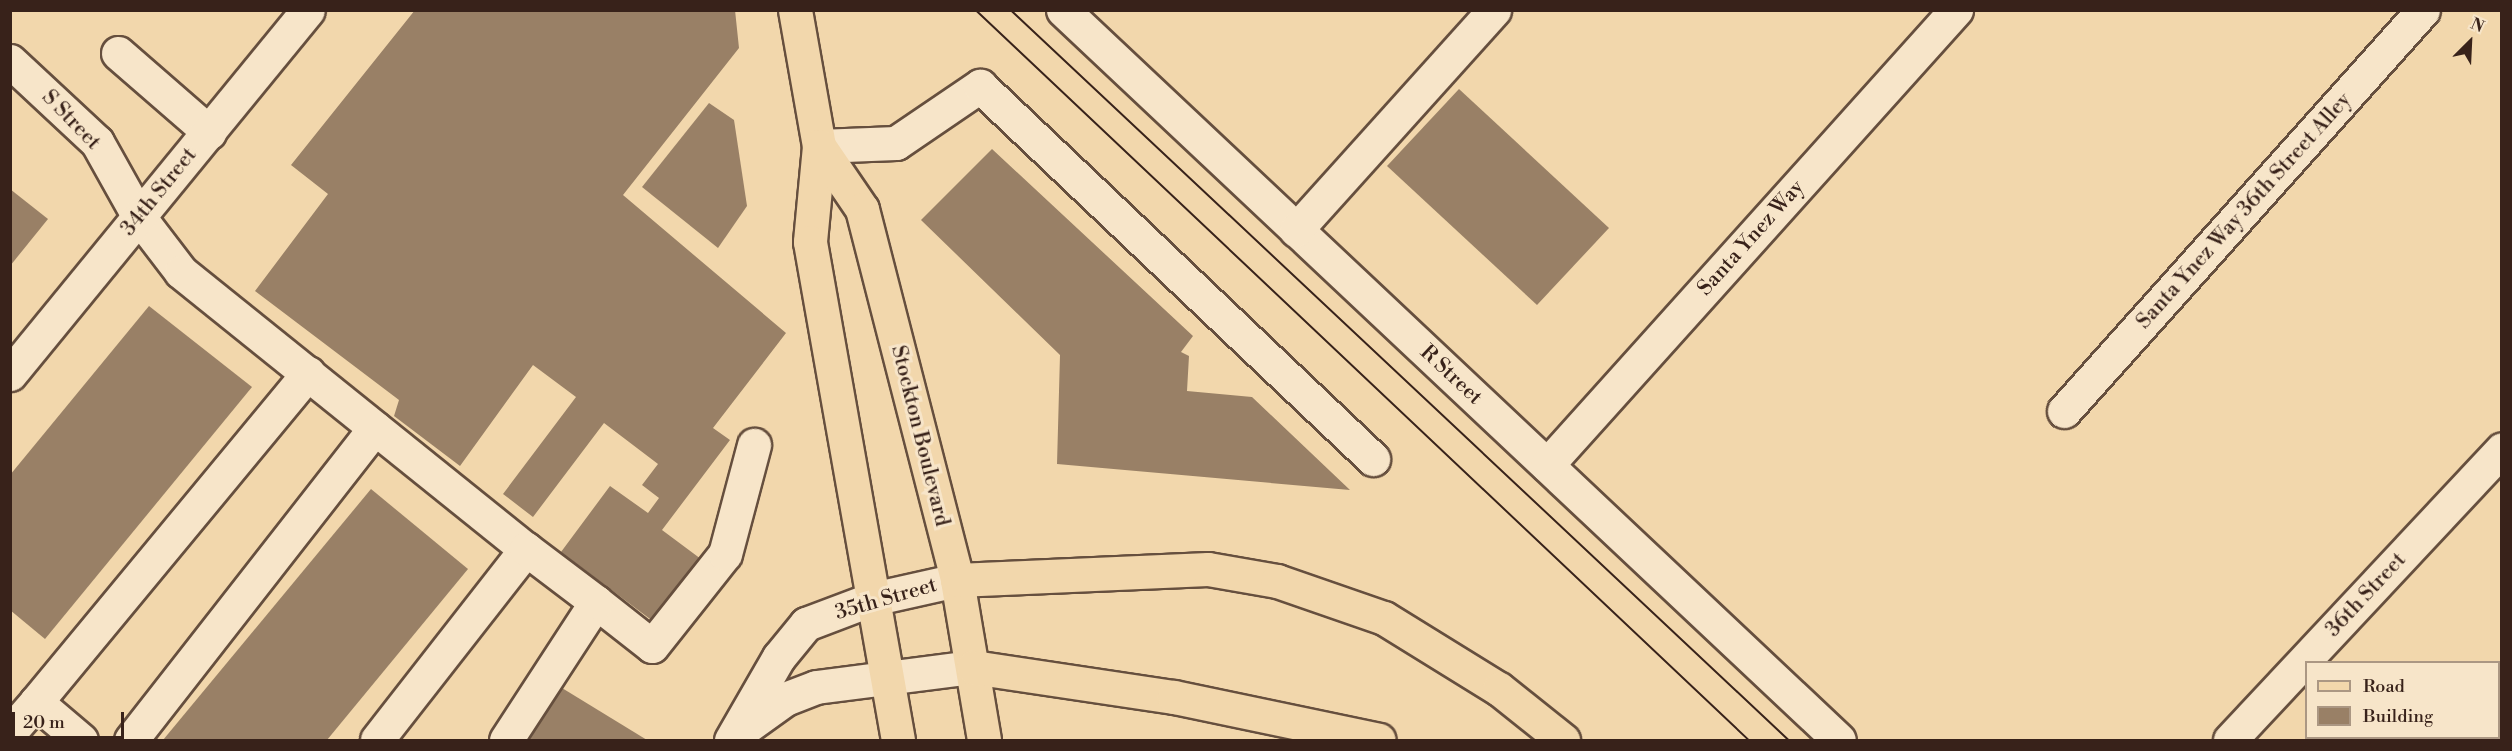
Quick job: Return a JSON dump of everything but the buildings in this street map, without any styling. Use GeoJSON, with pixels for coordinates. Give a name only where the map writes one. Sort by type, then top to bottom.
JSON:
{"type":"FeatureCollection","features":[{"type":"Feature","properties":{"kind":"main road","name":"Stockton Boulevard"},"geometry":{"type":"LineString","coordinates":[[795,10],[819,146],[810,242],[898,741]]}},
{"type":"Feature","properties":{"kind":"main road","name":"Stockton Boulevard"},"geometry":{"type":"LineString","coordinates":[[819,146],[862,208],[957,580],[984,741]]}},
{"type":"Feature","properties":{"kind":"main road"},"geometry":{"type":"LineString","coordinates":[[957,580],[1208,569],[1277,581],[1384,618],[1420,638],[1499,689],[1563,741]]}},
{"type":"Feature","properties":{"kind":"main road"},"geometry":{"type":"LineString","coordinates":[[973,667],[1174,697],[1379,741]]}},
{"type":"Feature","properties":{"kind":"street","name":"34th Street"},"geometry":{"type":"LineString","coordinates":[[10,374],[308,10]]}},
{"type":"Feature","properties":{"kind":"street","name":"R Street"},"geometry":{"type":"LineString","coordinates":[[1063,10],[1839,741]]}},
{"type":"Feature","properties":{"kind":"street"},"geometry":{"type":"LineString","coordinates":[[1296,230],[1494,10]]}},
{"type":"Feature","properties":{"kind":"street","name":"Santa Ynez Way"},"geometry":{"type":"LineString","coordinates":[[1547,465],[1956,10]]}},
{"type":"Feature","properties":{"kind":"street","name":"Santa Ynez Way 36th Street Alley"},"geometry":{"type":"LineString","coordinates":[[2064,411],[2423,10]]}},
{"type":"Feature","properties":{"kind":"street"},"geometry":{"type":"LineString","coordinates":[[118,53],[209,132]]}},
{"type":"Feature","properties":{"kind":"street","name":"S Street"},"geometry":{"type":"LineString","coordinates":[[10,61],[97,142],[139,217],[181,273],[526,549],[652,646],[725,554],[754,445]]}},
{"type":"Feature","properties":{"kind":"street"},"geometry":{"type":"LineString","coordinates":[[819,146],[896,143],[980,86],[1373,459]]}},
{"type":"Feature","properties":{"kind":"street"},"geometry":{"type":"LineString","coordinates":[[10,732],[308,373]]}},
{"type":"Feature","properties":{"kind":"street"},"geometry":{"type":"LineString","coordinates":[[131,741],[375,428]]}},
{"type":"Feature","properties":{"kind":"street","name":"36th Street"},"geometry":{"type":"LineString","coordinates":[[2230,741],[2502,449]]}},
{"type":"Feature","properties":{"kind":"street"},"geometry":{"type":"LineString","coordinates":[[376,741],[526,549]]}},
{"type":"Feature","properties":{"kind":"street","name":"35th Street"},"geometry":{"type":"LineString","coordinates":[[732,738],[779,657],[806,624],[872,599],[957,580]]}},
{"type":"Feature","properties":{"kind":"street"},"geometry":{"type":"LineString","coordinates":[[506,741],[596,602]]}},
{"type":"Feature","properties":{"kind":"street","name":"35th Street"},"geometry":{"type":"LineString","coordinates":[[732,738],[785,699],[816,687],[973,667]]}},
{"type":"Feature","properties":{"kind":"street"},"geometry":{"type":"LineString","coordinates":[[36,702],[81,741]]}},
{"type":"Feature","properties":{"kind":"tram line"},"geometry":{"type":"LineString","coordinates":[[976,10],[1749,740]]}},
{"type":"Feature","properties":{"kind":"tram line"},"geometry":{"type":"LineString","coordinates":[[1011,10],[1789,740]]}}]}
